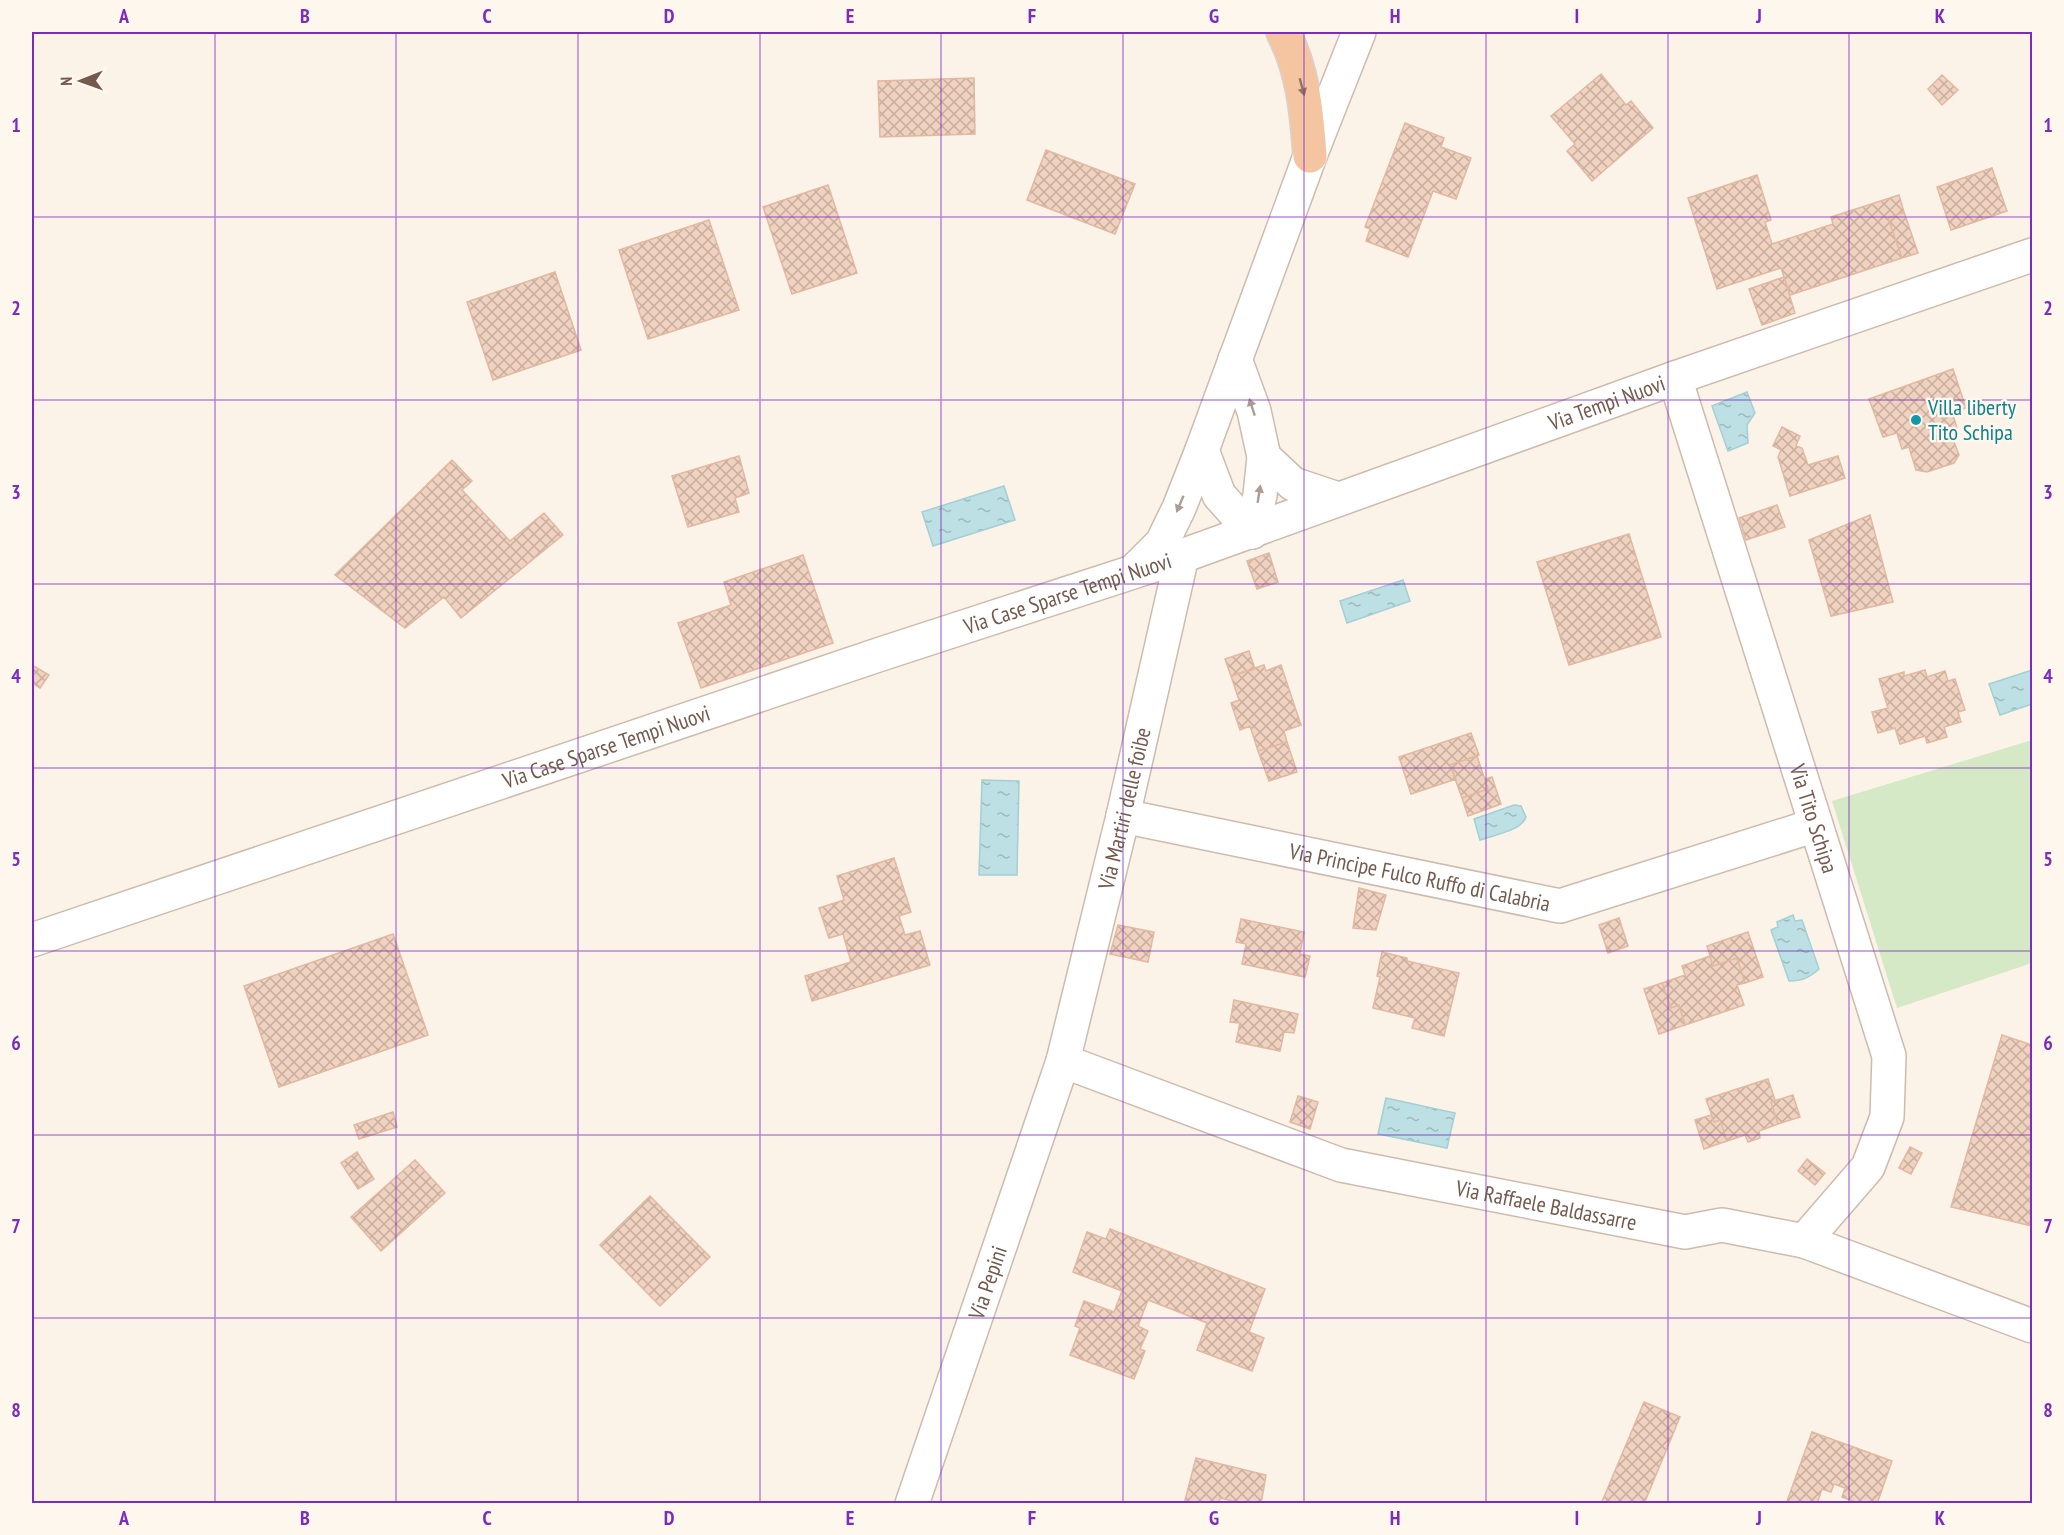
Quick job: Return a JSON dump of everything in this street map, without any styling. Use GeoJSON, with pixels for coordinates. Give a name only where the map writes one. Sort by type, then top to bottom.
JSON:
{"type":"FeatureCollection","features":[{"type":"Feature","properties":{"kind":"highway"},"geometry":{"type":"LineString","coordinates":[[1282,32],[1299,75],[1307,105],[1310,156]]}},
{"type":"Feature","properties":{"kind":"street"},"geometry":{"type":"LineString","coordinates":[[1134,571],[1162,543],[1179,508],[1310,156],[1359,32]]}},
{"type":"Feature","properties":{"kind":"street","name":"Via Tempi Nuovi"},"geometry":{"type":"LineString","coordinates":[[1182,556],[1675,378],[2032,255]]}},
{"type":"Feature","properties":{"kind":"street"},"geometry":{"type":"LineString","coordinates":[[1236,359],[1254,411],[1264,457],[1260,495],[1251,532]]}},
{"type":"Feature","properties":{"kind":"street","name":"Via Tito Schipa"},"geometry":{"type":"LineString","coordinates":[[1675,378],[1889,1056],[1887,1117],[1868,1167],[1804,1241]]}},
{"type":"Feature","properties":{"kind":"street"},"geometry":{"type":"LineString","coordinates":[[1202,450],[1219,495],[1251,532]]}},
{"type":"Feature","properties":{"kind":"street"},"geometry":{"type":"LineString","coordinates":[[1264,457],[1293,484],[1338,499]]}},
{"type":"Feature","properties":{"kind":"street","name":"Via Case Sparse Tempi Nuovi"},"geometry":{"type":"LineString","coordinates":[[32,940],[881,654],[1182,556]]}},
{"type":"Feature","properties":{"kind":"street","name":"Via Martiri delle foibe"},"geometry":{"type":"LineString","coordinates":[[1063,1061],[1123,816],[1182,556]]}},
{"type":"Feature","properties":{"kind":"street","name":"Via Principe Fulco Ruffo di Calabria"},"geometry":{"type":"LineString","coordinates":[[1123,816],[1560,906],[1816,825]]}},
{"type":"Feature","properties":{"kind":"street","name":"Via Raffaele Baldassarre"},"geometry":{"type":"LineString","coordinates":[[1063,1061],[1341,1165],[1684,1232],[1722,1226],[1804,1241],[2032,1326]]}},
{"type":"Feature","properties":{"kind":"street","name":"Via Pepini"},"geometry":{"type":"LineString","coordinates":[[912,1503],[1063,1061]]}},
{"type":"Feature","properties":{"kind":"green space"},"geometry":{"type":"Polygon","coordinates":[[[2032,740],[2032,963],[1897,1008],[1832,801],[2032,740]]]}},
{"type":"Feature","properties":{"kind":"water"},"geometry":{"type":"Polygon","coordinates":[[[1747,392],[1755,413],[1747,425],[1748,443],[1728,451],[1712,406],[1747,392]]]}},
{"type":"Feature","properties":{"kind":"water"},"geometry":{"type":"Polygon","coordinates":[[[1004,486],[1015,520],[933,546],[922,512],[1004,486]]]}},
{"type":"Feature","properties":{"kind":"water"},"geometry":{"type":"Polygon","coordinates":[[[1403,580],[1410,601],[1347,623],[1340,601],[1403,580]]]}},
{"type":"Feature","properties":{"kind":"water"},"geometry":{"type":"Polygon","coordinates":[[[2032,670],[2032,704],[2000,715],[1989,684],[2032,670]]]}},
{"type":"Feature","properties":{"kind":"water"},"geometry":{"type":"Polygon","coordinates":[[[982,780],[1019,781],[1017,875],[979,875],[982,780]]]}},
{"type":"Feature","properties":{"kind":"water"},"geometry":{"type":"Polygon","coordinates":[[[1514,805],[1521,806],[1526,817],[1523,822],[1513,829],[1480,840],[1474,819],[1514,805]]]}},
{"type":"Feature","properties":{"kind":"water"},"geometry":{"type":"Polygon","coordinates":[[[1793,915],[1795,921],[1802,920],[1819,969],[1805,978],[1789,981],[1771,930],[1778,927],[1777,922],[1793,915]]]}},
{"type":"Feature","properties":{"kind":"water"},"geometry":{"type":"Polygon","coordinates":[[[1386,1098],[1455,1113],[1447,1148],[1378,1134],[1386,1098]]]}},
{"type":"Feature","properties":{"kind":"building"},"geometry":{"type":"Polygon","coordinates":[[[1601,74],[1626,105],[1631,101],[1653,128],[1592,181],[1567,151],[1575,144],[1551,116],[1601,74]]]}},
{"type":"Feature","properties":{"kind":"building"},"geometry":{"type":"Polygon","coordinates":[[[1942,75],[1958,90],[1942,105],[1928,89],[1942,75]]]}},
{"type":"Feature","properties":{"kind":"building"},"geometry":{"type":"Polygon","coordinates":[[[974,78],[975,134],[880,137],[878,81],[974,78]]]}},
{"type":"Feature","properties":{"kind":"building"},"geometry":{"type":"Polygon","coordinates":[[[1405,123],[1444,138],[1441,147],[1471,158],[1456,199],[1433,191],[1408,257],[1366,241],[1370,229],[1365,227],[1405,123]]]}},
{"type":"Feature","properties":{"kind":"building"},"geometry":{"type":"Polygon","coordinates":[[[1046,150],[1135,184],[1115,234],[1027,200],[1046,150]]]}},
{"type":"Feature","properties":{"kind":"building"},"geometry":{"type":"Polygon","coordinates":[[[1992,168],[2007,211],[1951,230],[1937,187],[1992,168]]]}},
{"type":"Feature","properties":{"kind":"building"},"geometry":{"type":"Polygon","coordinates":[[[1757,175],[1771,220],[1765,222],[1772,244],[1833,224],[1831,217],[1899,195],[1904,212],[1888,218],[1902,258],[1790,295],[1781,268],[1717,289],[1688,198],[1757,175]]]}},
{"type":"Feature","properties":{"kind":"building"},"geometry":{"type":"Polygon","coordinates":[[[828,185],[857,273],[792,294],[763,207],[828,185]]]}},
{"type":"Feature","properties":{"kind":"building"},"geometry":{"type":"Polygon","coordinates":[[[1904,212],[1918,253],[1902,258],[1888,218],[1904,212]]]}},
{"type":"Feature","properties":{"kind":"building"},"geometry":{"type":"Polygon","coordinates":[[[709,220],[739,310],[648,339],[619,250],[709,220]]]}},
{"type":"Feature","properties":{"kind":"building"},"geometry":{"type":"Polygon","coordinates":[[[555,272],[581,350],[493,380],[467,302],[555,272]]]}},
{"type":"Feature","properties":{"kind":"building"},"geometry":{"type":"Polygon","coordinates":[[[1784,277],[1795,313],[1762,325],[1749,289],[1784,277]]]}},
{"type":"Feature","properties":{"kind":"building","name":"Villa liberty Tito Schipa"},"geometry":{"type":"Polygon","coordinates":[[[1953,369],[1966,408],[1952,412],[1957,428],[1950,431],[1959,455],[1954,463],[1927,472],[1916,470],[1909,447],[1902,449],[1897,433],[1883,437],[1869,399],[1953,369]]]}},
{"type":"Feature","properties":{"kind":"building"},"geometry":{"type":"Polygon","coordinates":[[[1782,427],[1800,436],[1796,446],[1802,448],[1808,465],[1838,456],[1845,478],[1790,496],[1778,457],[1781,450],[1773,446],[1782,427]]]}},
{"type":"Feature","properties":{"kind":"building"},"geometry":{"type":"Polygon","coordinates":[[[739,456],[749,493],[735,498],[739,512],[688,527],[672,476],[739,456]]]}},
{"type":"Feature","properties":{"kind":"building"},"geometry":{"type":"Polygon","coordinates":[[[452,460],[472,481],[462,490],[510,541],[544,513],[563,535],[461,618],[444,597],[405,628],[335,575],[452,460]]]}},
{"type":"Feature","properties":{"kind":"building"},"geometry":{"type":"Polygon","coordinates":[[[1777,505],[1785,527],[1746,540],[1739,518],[1777,505]]]}},
{"type":"Feature","properties":{"kind":"building"},"geometry":{"type":"Polygon","coordinates":[[[1870,515],[1893,602],[1831,616],[1809,540],[1870,515]]]}},
{"type":"Feature","properties":{"kind":"building"},"geometry":{"type":"Polygon","coordinates":[[[1629,534],[1661,637],[1569,665],[1537,562],[1629,534]]]}},
{"type":"Feature","properties":{"kind":"building"},"geometry":{"type":"Polygon","coordinates":[[[1269,553],[1278,582],[1257,589],[1247,561],[1269,553]]]}},
{"type":"Feature","properties":{"kind":"building"},"geometry":{"type":"Polygon","coordinates":[[[803,555],[833,643],[701,688],[678,623],[731,605],[724,582],[803,555]]]}},
{"type":"Feature","properties":{"kind":"building"},"geometry":{"type":"Polygon","coordinates":[[[1249,651],[1255,669],[1231,676],[1225,659],[1249,651]]]}},
{"type":"Feature","properties":{"kind":"building"},"geometry":{"type":"Polygon","coordinates":[[[32,665],[49,675],[40,688],[32,683],[32,665]]]}},
{"type":"Feature","properties":{"kind":"building"},"geometry":{"type":"Polygon","coordinates":[[[1264,665],[1266,671],[1281,665],[1301,725],[1284,731],[1287,742],[1258,751],[1250,726],[1240,730],[1231,703],[1239,700],[1231,676],[1264,665]]]}},
{"type":"Feature","properties":{"kind":"building"},"geometry":{"type":"Polygon","coordinates":[[[1925,670],[1927,677],[1945,671],[1948,681],[1955,679],[1965,710],[1958,712],[1961,722],[1944,727],[1947,737],[1927,743],[1925,736],[1900,744],[1895,728],[1878,733],[1872,712],[1888,708],[1879,679],[1904,672],[1904,676],[1925,670]]]}},
{"type":"Feature","properties":{"kind":"building"},"geometry":{"type":"Polygon","coordinates":[[[1471,733],[1479,755],[1450,765],[1456,779],[1411,794],[1399,757],[1471,733]]]}},
{"type":"Feature","properties":{"kind":"building"},"geometry":{"type":"Polygon","coordinates":[[[1287,742],[1297,772],[1269,781],[1258,751],[1287,742]]]}},
{"type":"Feature","properties":{"kind":"building"},"geometry":{"type":"Polygon","coordinates":[[[1477,756],[1488,789],[1462,798],[1450,765],[1477,756]]]}},
{"type":"Feature","properties":{"kind":"building"},"geometry":{"type":"Polygon","coordinates":[[[1492,777],[1501,804],[1468,816],[1462,798],[1488,789],[1485,779],[1492,777]]]}},
{"type":"Feature","properties":{"kind":"building"},"geometry":{"type":"Polygon","coordinates":[[[894,858],[911,912],[899,916],[905,935],[920,931],[930,965],[812,1001],[805,976],[851,962],[843,934],[829,938],[819,908],[844,900],[837,876],[894,858]]]}},
{"type":"Feature","properties":{"kind":"building"},"geometry":{"type":"Polygon","coordinates":[[[1359,888],[1386,895],[1376,930],[1353,928],[1359,888]]]}},
{"type":"Feature","properties":{"kind":"building"},"geometry":{"type":"Polygon","coordinates":[[[1619,918],[1628,946],[1608,953],[1599,925],[1619,918]]]}},
{"type":"Feature","properties":{"kind":"building"},"geometry":{"type":"Polygon","coordinates":[[[1241,919],[1304,932],[1300,954],[1310,956],[1305,977],[1242,964],[1246,944],[1236,942],[1241,919]]]}},
{"type":"Feature","properties":{"kind":"building"},"geometry":{"type":"Polygon","coordinates":[[[1118,925],[1154,932],[1148,962],[1110,954],[1118,925]]]}},
{"type":"Feature","properties":{"kind":"building"},"geometry":{"type":"Polygon","coordinates":[[[1748,932],[1763,977],[1745,983],[1737,958],[1713,966],[1707,946],[1748,932]]]}},
{"type":"Feature","properties":{"kind":"building"},"geometry":{"type":"Polygon","coordinates":[[[393,934],[428,1035],[279,1087],[244,986],[393,934]]]}},
{"type":"Feature","properties":{"kind":"building"},"geometry":{"type":"Polygon","coordinates":[[[1382,952],[1407,958],[1407,961],[1459,973],[1444,1036],[1412,1028],[1415,1018],[1373,1008],[1380,977],[1377,976],[1382,952]]]}},
{"type":"Feature","properties":{"kind":"building"},"geometry":{"type":"Polygon","coordinates":[[[1710,956],[1713,966],[1737,958],[1745,983],[1737,985],[1744,1005],[1685,1025],[1679,1005],[1671,1008],[1662,983],[1685,975],[1682,966],[1710,956]]]}},
{"type":"Feature","properties":{"kind":"building"},"geometry":{"type":"Polygon","coordinates":[[[1662,983],[1671,1008],[1679,1005],[1685,1025],[1659,1034],[1644,989],[1662,983]]]}},
{"type":"Feature","properties":{"kind":"building"},"geometry":{"type":"Polygon","coordinates":[[[1234,1000],[1298,1014],[1294,1033],[1284,1032],[1280,1051],[1236,1042],[1240,1023],[1230,1022],[1234,1000]]]}},
{"type":"Feature","properties":{"kind":"building"},"geometry":{"type":"Polygon","coordinates":[[[2002,1035],[2032,1045],[2032,1226],[1951,1207],[2002,1035]]]}},
{"type":"Feature","properties":{"kind":"building"},"geometry":{"type":"Polygon","coordinates":[[[1768,1079],[1775,1100],[1771,1102],[1778,1124],[1759,1131],[1760,1138],[1748,1142],[1745,1135],[1727,1141],[1720,1120],[1714,1122],[1706,1099],[1768,1079]]]}},
{"type":"Feature","properties":{"kind":"building"},"geometry":{"type":"Polygon","coordinates":[[[1793,1095],[1800,1117],[1778,1124],[1771,1102],[1793,1095]]]}},
{"type":"Feature","properties":{"kind":"building"},"geometry":{"type":"Polygon","coordinates":[[[1298,1096],[1318,1102],[1310,1129],[1290,1122],[1298,1096]]]}},
{"type":"Feature","properties":{"kind":"building"},"geometry":{"type":"Polygon","coordinates":[[[393,1112],[397,1127],[359,1139],[354,1125],[393,1112]]]}},
{"type":"Feature","properties":{"kind":"building"},"geometry":{"type":"Polygon","coordinates":[[[1711,1115],[1714,1122],[1720,1120],[1727,1141],[1704,1149],[1695,1120],[1711,1115]]]}},
{"type":"Feature","properties":{"kind":"building"},"geometry":{"type":"Polygon","coordinates":[[[1910,1147],[1922,1153],[1911,1174],[1899,1168],[1910,1147]]]}},
{"type":"Feature","properties":{"kind":"building"},"geometry":{"type":"Polygon","coordinates":[[[357,1152],[374,1179],[358,1189],[341,1163],[357,1152]]]}},
{"type":"Feature","properties":{"kind":"building"},"geometry":{"type":"Polygon","coordinates":[[[1807,1159],[1825,1173],[1815,1185],[1798,1171],[1807,1159]]]}},
{"type":"Feature","properties":{"kind":"building"},"geometry":{"type":"Polygon","coordinates":[[[415,1160],[445,1193],[381,1251],[351,1217],[415,1160]]]}},
{"type":"Feature","properties":{"kind":"building"},"geometry":{"type":"Polygon","coordinates":[[[650,1196],[710,1257],[660,1306],[600,1245],[650,1196]]]}},
{"type":"Feature","properties":{"kind":"building"},"geometry":{"type":"Polygon","coordinates":[[[1110,1229],[1265,1289],[1249,1332],[1264,1338],[1252,1371],[1197,1350],[1207,1323],[1148,1300],[1138,1326],[1148,1331],[1140,1349],[1145,1351],[1134,1379],[1070,1355],[1080,1328],[1075,1326],[1084,1301],[1114,1312],[1122,1291],[1073,1272],[1087,1232],[1106,1239],[1110,1229]]]}},
{"type":"Feature","properties":{"kind":"building"},"geometry":{"type":"Polygon","coordinates":[[[1644,1402],[1680,1417],[1644,1504],[1601,1504],[1644,1402]]]}},
{"type":"Feature","properties":{"kind":"building"},"geometry":{"type":"Polygon","coordinates":[[[1812,1432],[1892,1461],[1877,1504],[1861,1504],[1842,1497],[1845,1488],[1834,1484],[1831,1492],[1822,1489],[1817,1504],[1786,1504],[1812,1432]]]}},
{"type":"Feature","properties":{"kind":"building"},"geometry":{"type":"Polygon","coordinates":[[[1196,1458],[1266,1475],[1261,1504],[1245,1504],[1220,1498],[1219,1504],[1184,1504],[1196,1458]]]}},
{"type":"Feature","properties":{"kind":"place","name":"Villa liberty Tito Schipa"},"geometry":{"type":"Point","coordinates":[1916,420]}}]}
